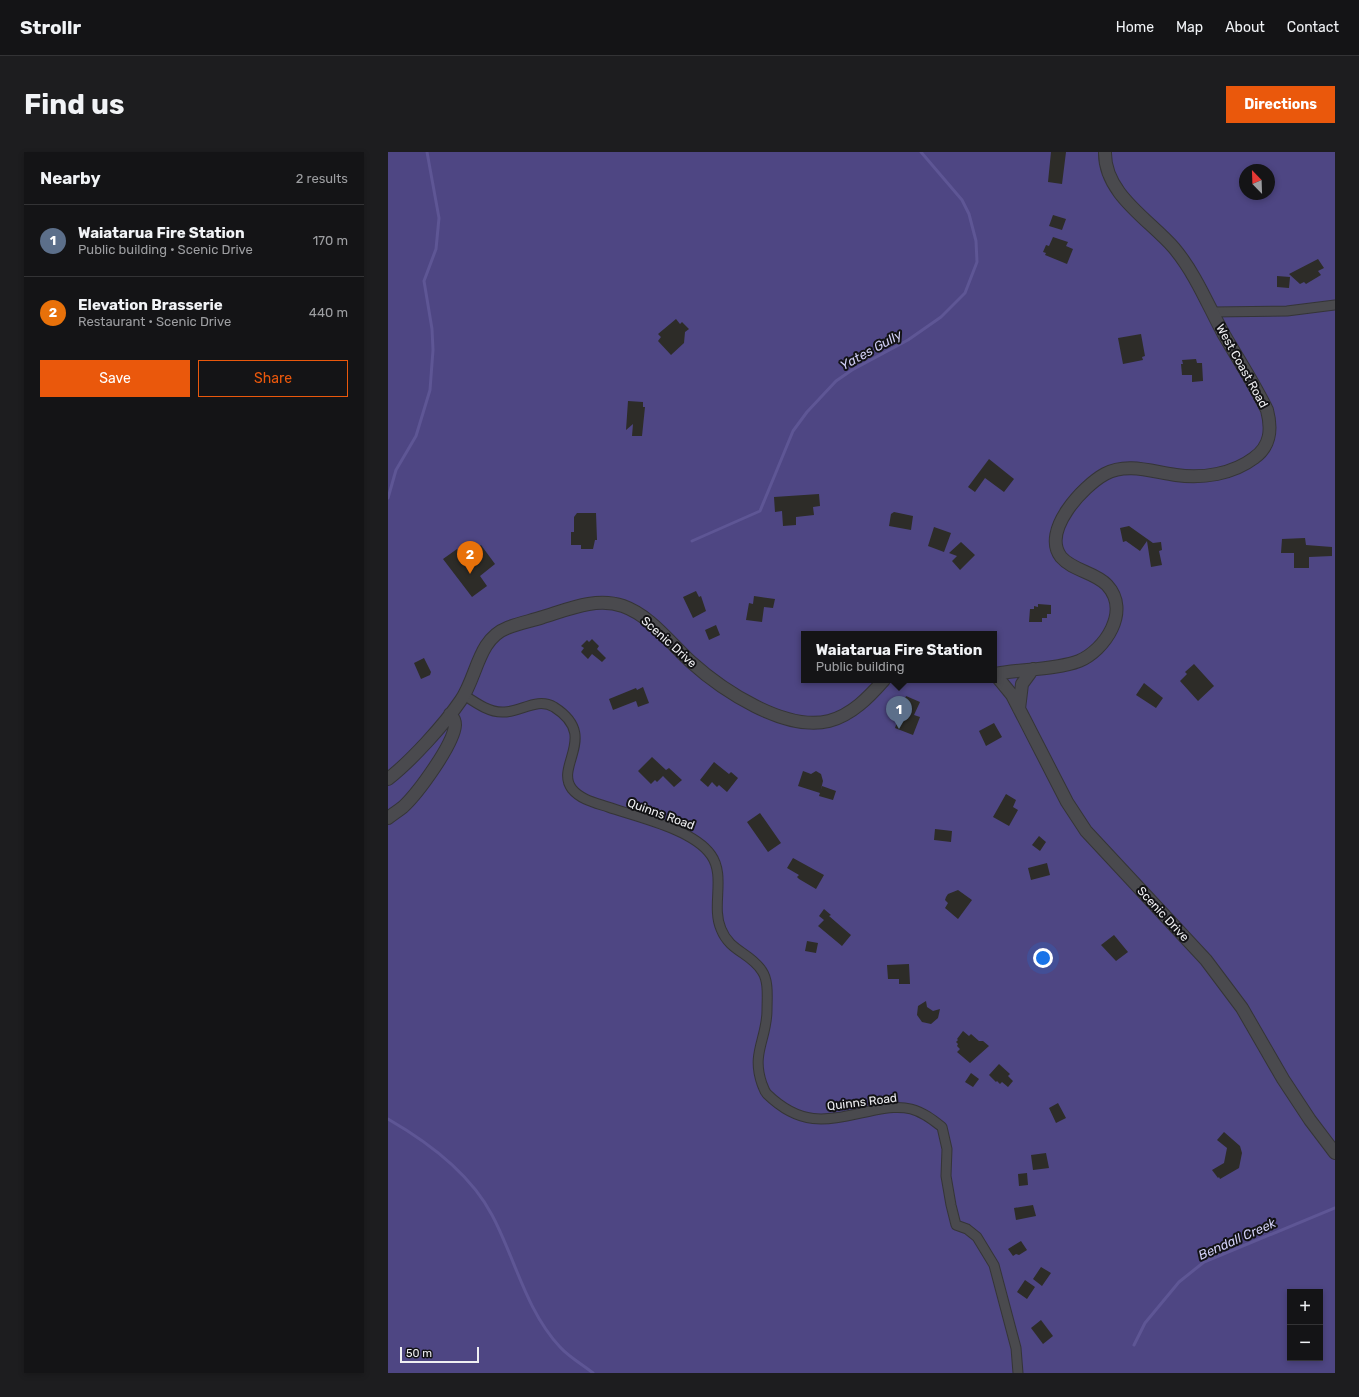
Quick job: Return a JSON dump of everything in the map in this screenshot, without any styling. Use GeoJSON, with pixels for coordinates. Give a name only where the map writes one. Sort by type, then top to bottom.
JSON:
{"type":"FeatureCollection","features":[{"type":"Feature","properties":{"kind":"main road","name":"West Coast Road"},"geometry":{"type":"LineString","coordinates":[[997,674],[1078,661],[1087,657],[1103,644],[1113,628],[1115,617],[1115,599],[1108,586],[1096,576],[1067,562],[1061,557],[1055,541],[1058,527],[1062,519],[1091,485],[1106,474],[1123,469],[1142,469],[1188,476],[1222,473],[1249,461],[1258,455],[1268,441],[1271,426],[1267,410],[1191,274],[1175,249],[1128,201],[1113,183],[1106,165],[1105,152]]}},
{"type":"Feature","properties":{"kind":"main road","name":"Scenic Drive"},"geometry":{"type":"LineString","coordinates":[[388,779],[411,758],[450,714],[464,695],[483,652],[493,637],[500,632],[573,608],[599,602],[623,606],[634,611],[657,629],[717,684],[750,703],[789,718],[820,722],[839,717],[858,706],[881,683]]}},
{"type":"Feature","properties":{"kind":"main road"},"geometry":{"type":"LineString","coordinates":[[1019,709],[1022,684],[1033,669]]}},
{"type":"Feature","properties":{"kind":"main road","name":"Scenic Drive"},"geometry":{"type":"LineString","coordinates":[[997,676],[1012,695],[1067,802],[1086,831],[1206,960],[1242,1008],[1310,1120],[1335,1153]]}},
{"type":"Feature","properties":{"kind":"main road"},"geometry":{"type":"LineString","coordinates":[[388,818],[403,807],[422,785],[439,760],[455,727],[455,721],[450,714]]}},
{"type":"Feature","properties":{"kind":"street"},"geometry":{"type":"LineString","coordinates":[[1212,312],[1287,311],[1335,305]]}},
{"type":"Feature","properties":{"kind":"street","name":"Quinns Road"},"geometry":{"type":"LineString","coordinates":[[464,695],[475,703],[498,712],[506,712],[541,704],[554,707],[568,719],[575,733],[576,745],[568,771],[570,785],[573,790],[589,801],[681,832],[700,842],[712,856],[718,873],[718,914],[720,928],[728,944],[748,957],[763,972],[767,989],[767,1024],[758,1052],[758,1070],[765,1093],[800,1117],[819,1119],[845,1118],[893,1107],[912,1109],[930,1118],[942,1127],[947,1150],[948,1190],[956,1225],[967,1229],[977,1237],[994,1265],[1016,1348],[1018,1373]]}},
{"type":"Feature","properties":{"kind":"shaded area"},"geometry":{"type":"Polygon","coordinates":[[[388,152],[1335,152],[1335,1373],[388,1373],[388,152]]]}},
{"type":"Feature","properties":{"kind":"building"},"geometry":{"type":"Polygon","coordinates":[[[1051,152],[1066,152],[1062,184],[1048,182],[1051,152]]]}},
{"type":"Feature","properties":{"kind":"building"},"geometry":{"type":"Polygon","coordinates":[[[1053,215],[1066,219],[1062,230],[1049,226],[1053,215]]]}},
{"type":"Feature","properties":{"kind":"building"},"geometry":{"type":"Polygon","coordinates":[[[1053,237],[1068,242],[1066,246],[1073,249],[1067,264],[1045,255],[1046,253],[1043,252],[1046,245],[1049,246],[1053,237]]]}},
{"type":"Feature","properties":{"kind":"building"},"geometry":{"type":"Polygon","coordinates":[[[1318,259],[1324,268],[1318,271],[1321,275],[1306,284],[1304,282],[1300,284],[1289,274],[1318,259]]]}},
{"type":"Feature","properties":{"kind":"building"},"geometry":{"type":"Polygon","coordinates":[[[1277,276],[1290,277],[1289,288],[1277,287],[1277,276]]]}},
{"type":"Feature","properties":{"kind":"building"},"geometry":{"type":"Polygon","coordinates":[[[676,319],[680,324],[682,322],[689,329],[685,332],[684,343],[671,355],[658,341],[661,337],[658,334],[676,319]]]}},
{"type":"Feature","properties":{"kind":"building"},"geometry":{"type":"Polygon","coordinates":[[[1141,334],[1145,356],[1142,357],[1143,360],[1123,364],[1118,338],[1141,334]]]}},
{"type":"Feature","properties":{"kind":"building"},"geometry":{"type":"Polygon","coordinates":[[[1196,359],[1197,363],[1202,363],[1203,381],[1192,382],[1192,375],[1182,375],[1181,364],[1183,364],[1182,360],[1196,359]]]}},
{"type":"Feature","properties":{"kind":"building"},"geometry":{"type":"Polygon","coordinates":[[[628,401],[643,402],[643,407],[645,407],[642,436],[632,436],[633,424],[626,430],[628,401]]]}},
{"type":"Feature","properties":{"kind":"building"},"geometry":{"type":"Polygon","coordinates":[[[989,459],[1014,479],[1004,492],[985,478],[975,492],[968,487],[989,459]]]}},
{"type":"Feature","properties":{"kind":"building"},"geometry":{"type":"Polygon","coordinates":[[[819,494],[820,506],[813,507],[814,515],[796,517],[796,525],[783,526],[782,511],[775,512],[774,497],[819,494]]]}},
{"type":"Feature","properties":{"kind":"building"},"geometry":{"type":"Polygon","coordinates":[[[894,512],[913,516],[911,530],[889,526],[891,514],[894,512]]]}},
{"type":"Feature","properties":{"kind":"building"},"geometry":{"type":"Polygon","coordinates":[[[577,513],[596,513],[597,540],[595,540],[593,549],[581,549],[581,545],[571,545],[571,532],[574,532],[574,517],[577,513]]]}},
{"type":"Feature","properties":{"kind":"building"},"geometry":{"type":"Polygon","coordinates":[[[1129,526],[1153,543],[1161,542],[1162,550],[1159,551],[1162,565],[1151,567],[1147,541],[1140,551],[1126,541],[1123,542],[1120,528],[1129,526]]]}},
{"type":"Feature","properties":{"kind":"building"},"geometry":{"type":"Polygon","coordinates":[[[934,527],[951,533],[944,552],[928,546],[934,527]]]}},
{"type":"Feature","properties":{"kind":"building"},"geometry":{"type":"Polygon","coordinates":[[[1305,538],[1306,545],[1332,547],[1332,556],[1309,557],[1309,568],[1294,568],[1294,553],[1281,553],[1282,539],[1305,538]]]}},
{"type":"Feature","properties":{"kind":"building"},"geometry":{"type":"Polygon","coordinates":[[[961,542],[975,555],[960,570],[952,561],[957,556],[949,553],[961,542]]]}},
{"type":"Feature","properties":{"kind":"building"},"geometry":{"type":"Polygon","coordinates":[[[481,545],[495,564],[480,576],[487,586],[472,597],[443,559],[457,549],[462,555],[472,547],[474,551],[481,545]]]}},
{"type":"Feature","properties":{"kind":"building"},"geometry":{"type":"Polygon","coordinates":[[[696,591],[699,597],[701,596],[706,611],[693,618],[683,597],[696,591]]]}},
{"type":"Feature","properties":{"kind":"building"},"geometry":{"type":"Polygon","coordinates":[[[754,596],[775,599],[773,608],[764,607],[762,622],[746,620],[749,603],[753,604],[754,596]]]}},
{"type":"Feature","properties":{"kind":"building"},"geometry":{"type":"Polygon","coordinates":[[[1038,604],[1051,605],[1051,614],[1047,614],[1047,618],[1042,618],[1042,622],[1029,622],[1030,609],[1034,609],[1034,606],[1038,607],[1038,604]]]}},
{"type":"Feature","properties":{"kind":"building"},"geometry":{"type":"Polygon","coordinates":[[[716,625],[720,635],[709,640],[705,630],[716,625]]]}},
{"type":"Feature","properties":{"kind":"building"},"geometry":{"type":"Polygon","coordinates":[[[592,639],[599,646],[597,649],[606,658],[602,662],[592,654],[588,659],[581,652],[584,648],[581,646],[587,640],[589,642],[592,639]]]}},
{"type":"Feature","properties":{"kind":"building"},"geometry":{"type":"Polygon","coordinates":[[[424,658],[431,672],[430,675],[421,679],[414,663],[424,658]]]}},
{"type":"Feature","properties":{"kind":"building"},"geometry":{"type":"Polygon","coordinates":[[[1194,664],[1214,686],[1198,701],[1180,681],[1187,674],[1185,672],[1194,664]]]}},
{"type":"Feature","properties":{"kind":"building"},"geometry":{"type":"Polygon","coordinates":[[[1144,683],[1163,698],[1156,708],[1136,695],[1144,683]]]}},
{"type":"Feature","properties":{"kind":"building"},"geometry":{"type":"Polygon","coordinates":[[[643,687],[649,703],[638,707],[636,701],[613,710],[609,699],[636,688],[637,690],[643,687]]]}},
{"type":"Feature","properties":{"kind":"building"},"geometry":{"type":"Polygon","coordinates":[[[906,696],[920,702],[914,715],[920,717],[913,735],[895,728],[906,696]]]}},
{"type":"Feature","properties":{"kind":"building"},"geometry":{"type":"Polygon","coordinates":[[[994,723],[1002,737],[986,746],[979,731],[994,723]]]}},
{"type":"Feature","properties":{"kind":"building"},"geometry":{"type":"Polygon","coordinates":[[[652,757],[666,770],[669,768],[682,780],[674,787],[663,776],[657,782],[655,780],[651,784],[638,771],[652,757]]]}},
{"type":"Feature","properties":{"kind":"building"},"geometry":{"type":"Polygon","coordinates":[[[714,762],[729,774],[731,772],[738,778],[727,792],[719,785],[717,787],[712,782],[708,787],[700,780],[714,762]]]}},
{"type":"Feature","properties":{"kind":"building"},"geometry":{"type":"Polygon","coordinates":[[[803,771],[811,774],[816,771],[821,774],[823,781],[820,793],[798,786],[803,771]]]}},
{"type":"Feature","properties":{"kind":"building"},"geometry":{"type":"Polygon","coordinates":[[[822,786],[836,791],[833,800],[819,796],[822,786]]]}},
{"type":"Feature","properties":{"kind":"building"},"geometry":{"type":"Polygon","coordinates":[[[1006,794],[1016,800],[1013,807],[1018,810],[1009,826],[993,817],[1006,794]]]}},
{"type":"Feature","properties":{"kind":"building"},"geometry":{"type":"Polygon","coordinates":[[[760,813],[781,843],[768,852],[747,822],[760,813]]]}},
{"type":"Feature","properties":{"kind":"building"},"geometry":{"type":"Polygon","coordinates":[[[935,829],[952,831],[951,842],[934,840],[935,829]]]}},
{"type":"Feature","properties":{"kind":"building"},"geometry":{"type":"Polygon","coordinates":[[[1039,836],[1046,842],[1040,851],[1032,845],[1039,836]]]}},
{"type":"Feature","properties":{"kind":"building"},"geometry":{"type":"Polygon","coordinates":[[[793,858],[824,875],[816,889],[799,879],[797,877],[799,875],[787,868],[793,858]]]}},
{"type":"Feature","properties":{"kind":"building"},"geometry":{"type":"Polygon","coordinates":[[[1047,863],[1050,875],[1031,880],[1028,868],[1047,863]]]}},
{"type":"Feature","properties":{"kind":"building"},"geometry":{"type":"Polygon","coordinates":[[[958,890],[972,900],[958,919],[945,908],[948,903],[945,900],[948,894],[958,890]]]}},
{"type":"Feature","properties":{"kind":"building"},"geometry":{"type":"Polygon","coordinates":[[[824,909],[831,915],[829,916],[851,935],[842,946],[818,926],[824,920],[819,916],[824,909]]]}},
{"type":"Feature","properties":{"kind":"building"},"geometry":{"type":"Polygon","coordinates":[[[1114,935],[1128,952],[1116,961],[1101,945],[1114,935]]]}},
{"type":"Feature","properties":{"kind":"building"},"geometry":{"type":"Polygon","coordinates":[[[807,941],[818,943],[816,953],[805,951],[807,941]]]}},
{"type":"Feature","properties":{"kind":"building"},"geometry":{"type":"Polygon","coordinates":[[[909,964],[910,984],[899,984],[899,979],[888,979],[887,965],[909,964]]]}},
{"type":"Feature","properties":{"kind":"building"},"geometry":{"type":"Polygon","coordinates":[[[926,1001],[927,1007],[933,1011],[940,1009],[938,1018],[931,1024],[922,1022],[917,1015],[918,1006],[926,1001]]]}},
{"type":"Feature","properties":{"kind":"building"},"geometry":{"type":"Polygon","coordinates":[[[963,1031],[969,1036],[971,1034],[979,1041],[983,1041],[989,1046],[970,1063],[957,1052],[960,1049],[956,1042],[963,1031]]]}},
{"type":"Feature","properties":{"kind":"building"},"geometry":{"type":"Polygon","coordinates":[[[999,1064],[1010,1074],[1008,1076],[1013,1081],[1008,1087],[1002,1082],[1000,1084],[997,1081],[996,1082],[989,1075],[999,1064]]]}},
{"type":"Feature","properties":{"kind":"building"},"geometry":{"type":"Polygon","coordinates":[[[971,1073],[979,1079],[973,1087],[965,1082],[971,1073]]]}},
{"type":"Feature","properties":{"kind":"building"},"geometry":{"type":"Polygon","coordinates":[[[1058,1103],[1066,1118],[1056,1123],[1049,1108],[1058,1103]]]}},
{"type":"Feature","properties":{"kind":"building"},"geometry":{"type":"Polygon","coordinates":[[[1224,1132],[1240,1146],[1242,1153],[1239,1168],[1220,1179],[1212,1170],[1224,1163],[1227,1148],[1217,1140],[1224,1132]]]}},
{"type":"Feature","properties":{"kind":"building"},"geometry":{"type":"Polygon","coordinates":[[[1046,1153],[1049,1168],[1033,1170],[1031,1155],[1046,1153]]]}},
{"type":"Feature","properties":{"kind":"building"},"geometry":{"type":"Polygon","coordinates":[[[1027,1173],[1028,1185],[1019,1186],[1018,1174],[1027,1173]]]}},
{"type":"Feature","properties":{"kind":"building"},"geometry":{"type":"Polygon","coordinates":[[[1033,1205],[1036,1216],[1016,1220],[1014,1208],[1033,1205]]]}},
{"type":"Feature","properties":{"kind":"building"},"geometry":{"type":"Polygon","coordinates":[[[1021,1241],[1027,1250],[1019,1255],[1016,1254],[1013,1256],[1008,1249],[1021,1241]]]}},
{"type":"Feature","properties":{"kind":"building"},"geometry":{"type":"Polygon","coordinates":[[[1041,1267],[1051,1273],[1042,1286],[1033,1279],[1041,1267]]]}},
{"type":"Feature","properties":{"kind":"building"},"geometry":{"type":"Polygon","coordinates":[[[1025,1280],[1035,1287],[1027,1299],[1017,1292],[1025,1280]]]}},
{"type":"Feature","properties":{"kind":"building"},"geometry":{"type":"Polygon","coordinates":[[[1041,1320],[1053,1336],[1043,1344],[1031,1328],[1041,1320]]]}},
{"type":"Feature","properties":{"kind":"waterway"},"geometry":{"type":"LineString","coordinates":[[388,498],[396,470],[416,436],[430,390],[433,350],[432,329],[424,281],[436,249],[439,218],[427,152]]}},
{"type":"Feature","properties":{"kind":"waterway","name":"Yates Gully"},"geometry":{"type":"LineString","coordinates":[[692,541],[760,511],[793,431],[807,412],[836,381],[852,370],[908,340],[941,317],[965,293],[977,262],[976,241],[969,214],[962,200],[921,152]]}},
{"type":"Feature","properties":{"kind":"waterway"},"geometry":{"type":"LineString","coordinates":[[388,1119],[433,1148],[460,1172],[472,1186],[492,1215],[530,1301],[548,1333],[564,1351],[593,1373]]}},
{"type":"Feature","properties":{"kind":"waterway","name":"Bendall Creek"},"geometry":{"type":"LineString","coordinates":[[1134,1345],[1145,1323],[1179,1282],[1204,1262],[1335,1208]]}},
{"type":"Feature","properties":{"kind":"place","name":"Elevation Brasserie"},"geometry":{"type":"Point","coordinates":[470,574]}},
{"type":"Feature","properties":{"kind":"place","name":"Waiatarua Fire Station"},"geometry":{"type":"Point","coordinates":[899,729]}}]}
